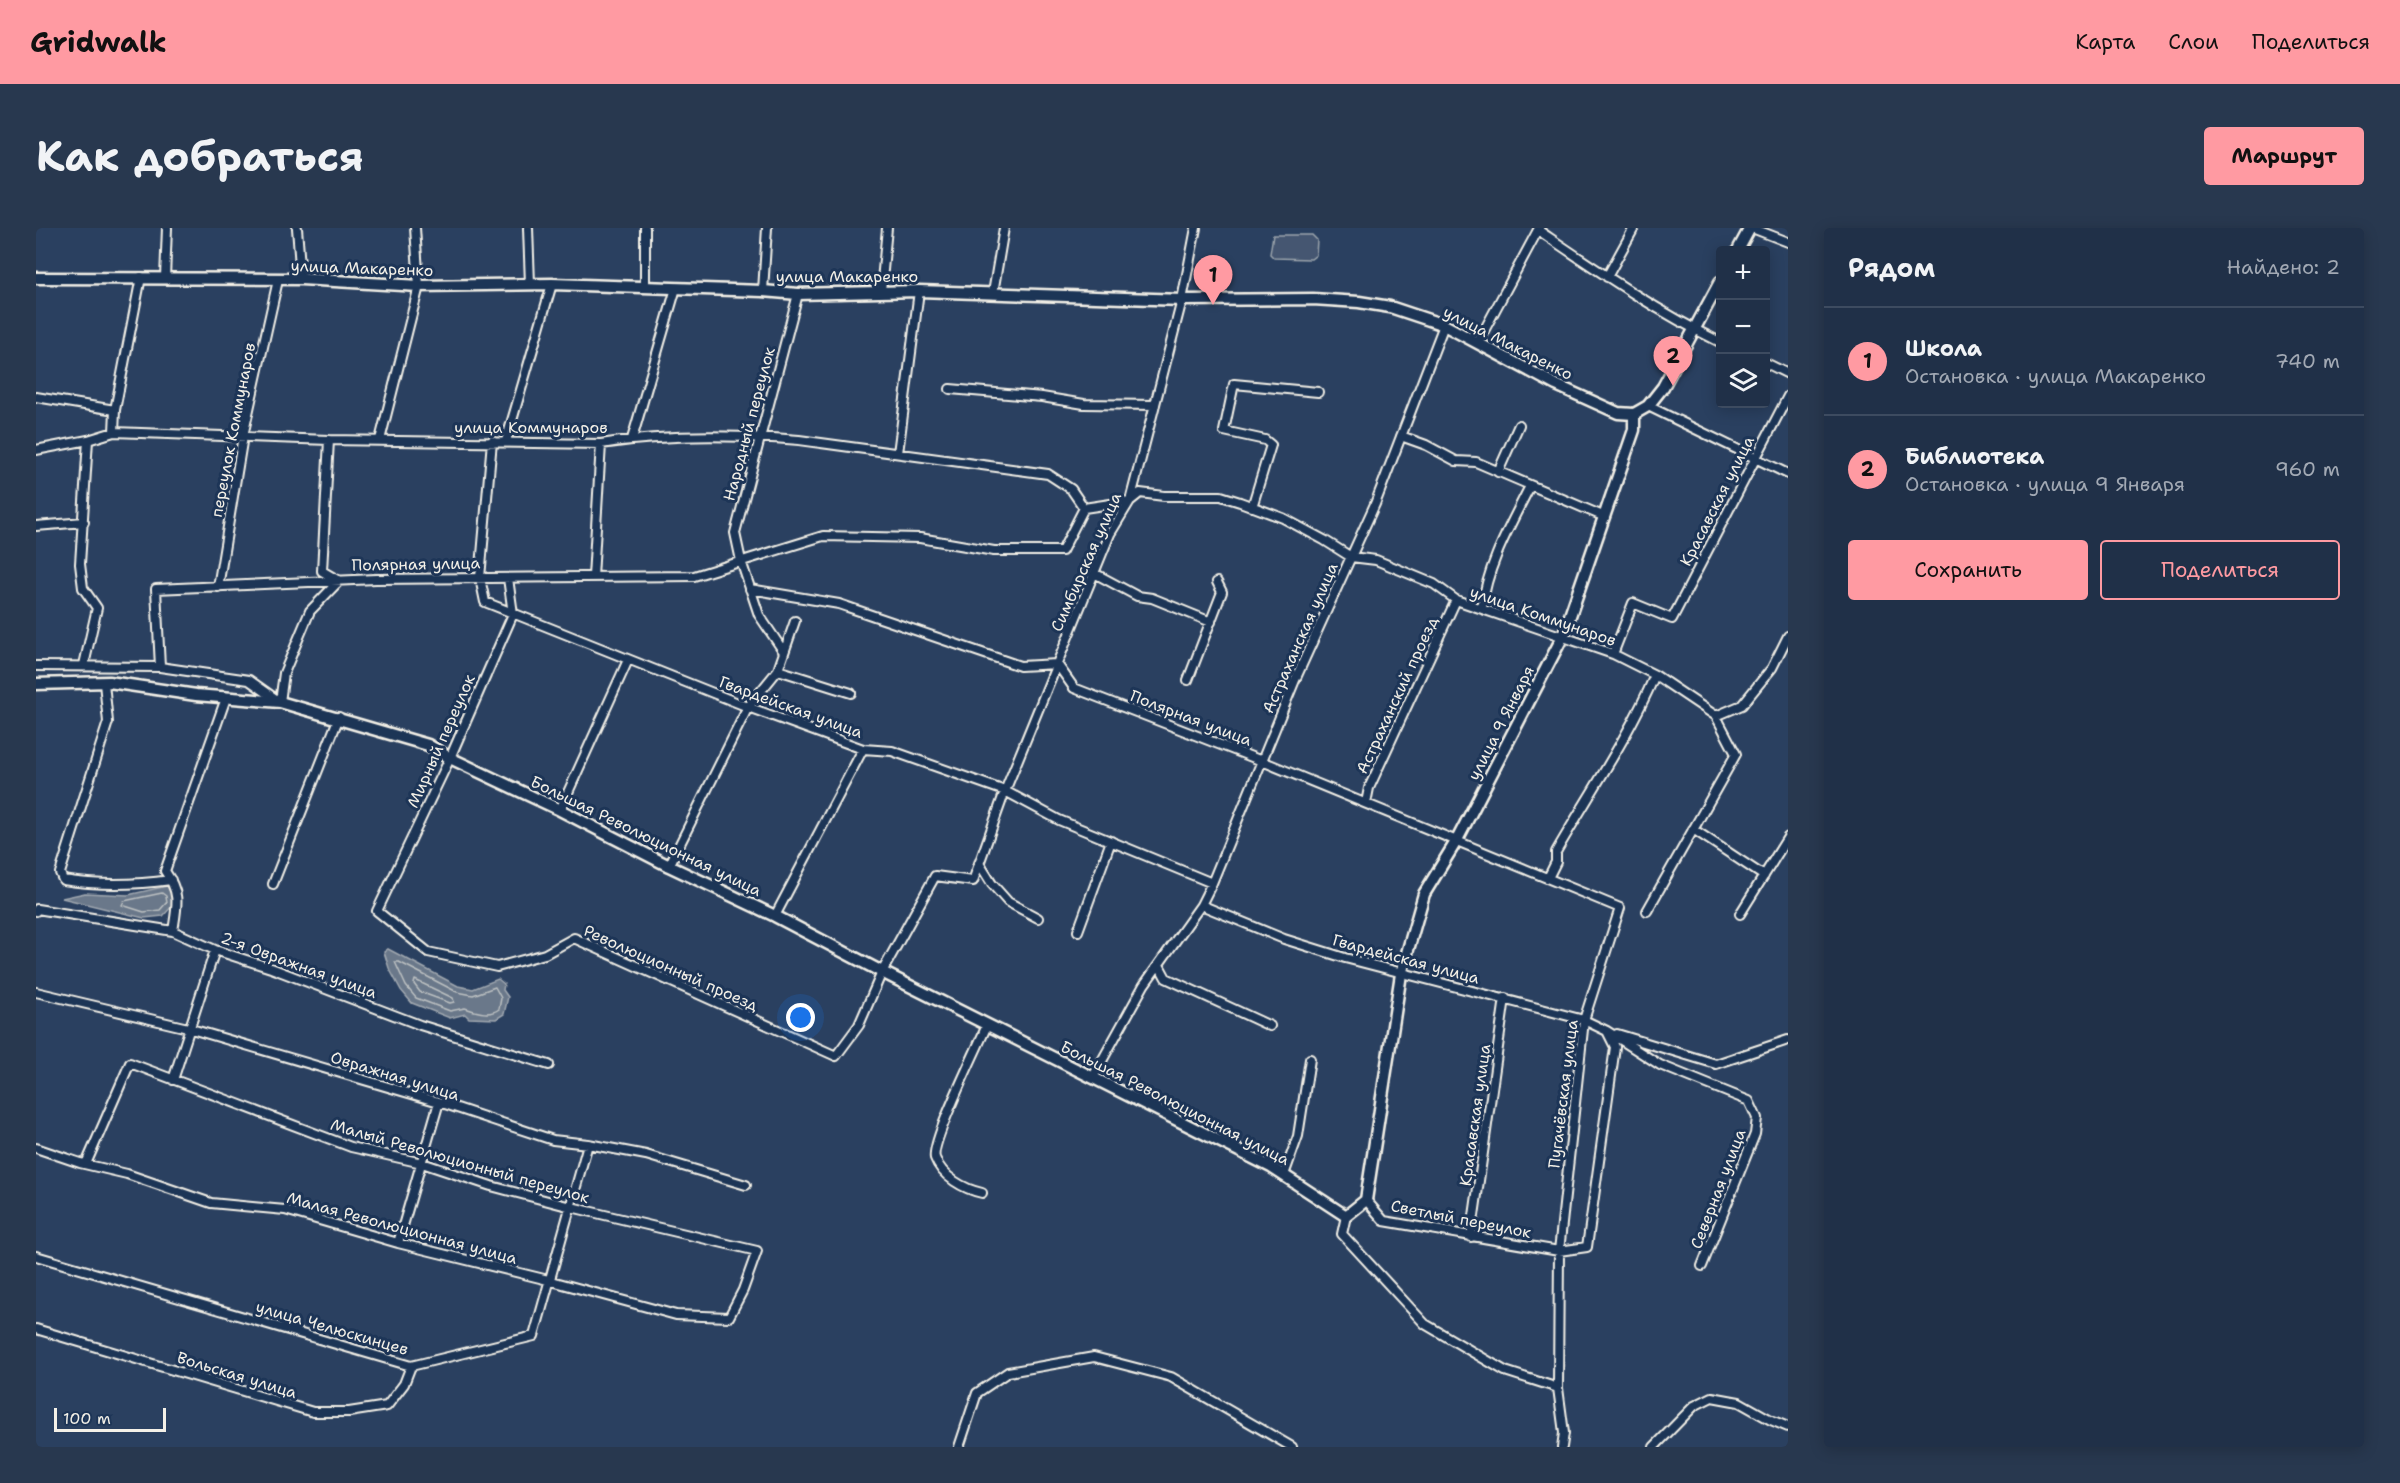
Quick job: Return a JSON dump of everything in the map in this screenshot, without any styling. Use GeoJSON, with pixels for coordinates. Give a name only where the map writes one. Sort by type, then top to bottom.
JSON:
{"type":"FeatureCollection","features":[{"type":"Feature","properties":{"kind":"street"},"geometry":{"type":"LineString","coordinates":[[165,278],[167,228]]}},
{"type":"Feature","properties":{"kind":"street"},"geometry":{"type":"LineString","coordinates":[[297,228],[301,279]]}},
{"type":"Feature","properties":{"kind":"street"},"geometry":{"type":"LineString","coordinates":[[380,440],[419,286],[415,228]]}},
{"type":"Feature","properties":{"kind":"street"},"geometry":{"type":"LineString","coordinates":[[528,228],[530,284]]}},
{"type":"Feature","properties":{"kind":"street"},"geometry":{"type":"LineString","coordinates":[[645,228],[645,287]]}},
{"type":"Feature","properties":{"kind":"street"},"geometry":{"type":"LineString","coordinates":[[763,291],[767,228]]}},
{"type":"Feature","properties":{"kind":"street"},"geometry":{"type":"LineString","coordinates":[[881,291],[887,228]]}},
{"type":"Feature","properties":{"kind":"street"},"geometry":{"type":"LineString","coordinates":[[993,293],[1004,228]]}},
{"type":"Feature","properties":{"kind":"street","name":"Симбирская улица"},"geometry":{"type":"LineString","coordinates":[[882,972],[935,876],[973,881],[1005,791],[1110,534],[1130,501],[1182,300],[1196,228]]}},
{"type":"Feature","properties":{"kind":"street"},"geometry":{"type":"LineString","coordinates":[[1607,277],[1634,228]]}},
{"type":"Feature","properties":{"kind":"street"},"geometry":{"type":"LineString","coordinates":[[1740,246],[1751,228],[1788,243]]}},
{"type":"Feature","properties":{"kind":"street"},"geometry":{"type":"LineString","coordinates":[[1478,342],[1539,229],[1607,277],[1716,340]]}},
{"type":"Feature","properties":{"kind":"street"},"geometry":{"type":"LineString","coordinates":[[114,432],[115,410],[141,277]]}},
{"type":"Feature","properties":{"kind":"street","name":"улица Макаренко"},"geometry":{"type":"LineString","coordinates":[[36,278],[301,279],[419,286],[552,284],[798,294],[920,291],[1182,300],[1313,299],[1359,302],[1390,307],[1444,326],[1556,385],[1618,413],[1634,414]]}},
{"type":"Feature","properties":{"kind":"street","name":"переулок Коммунаров"},"geometry":{"type":"LineString","coordinates":[[218,586],[243,436],[278,280]]}},
{"type":"Feature","properties":{"kind":"street"},"geometry":{"type":"LineString","coordinates":[[506,441],[552,284]]}},
{"type":"Feature","properties":{"kind":"street"},"geometry":{"type":"LineString","coordinates":[[632,439],[676,288]]}},
{"type":"Feature","properties":{"kind":"street"},"geometry":{"type":"LineString","coordinates":[[1634,414],[1648,406],[1663,387],[1716,290]]}},
{"type":"Feature","properties":{"kind":"street"},"geometry":{"type":"LineString","coordinates":[[898,453],[920,291]]}},
{"type":"Feature","properties":{"kind":"street","name":"Народный переулок"},"geometry":{"type":"LineString","coordinates":[[784,652],[759,615],[741,561],[735,533],[798,294]]}},
{"type":"Feature","properties":{"kind":"street","name":"Астраханская улица"},"geometry":{"type":"LineString","coordinates":[[1093,1077],[1144,985],[1201,904],[1212,883],[1295,680],[1375,504],[1444,326]]}},
{"type":"Feature","properties":{"kind":"street"},"geometry":{"type":"LineString","coordinates":[[1770,365],[1788,374]]}},
{"type":"Feature","properties":{"kind":"street"},"geometry":{"type":"LineString","coordinates":[[1252,507],[1271,445],[1265,440],[1224,431],[1234,384],[1318,392]]}},
{"type":"Feature","properties":{"kind":"street"},"geometry":{"type":"LineString","coordinates":[[950,389],[1084,404],[1155,405]]}},
{"type":"Feature","properties":{"kind":"street","name":"Красавская улица"},"geometry":{"type":"LineString","coordinates":[[1613,654],[1633,603],[1672,619],[1788,396]]}},
{"type":"Feature","properties":{"kind":"street"},"geometry":{"type":"LineString","coordinates":[[36,397],[115,410]]}},
{"type":"Feature","properties":{"kind":"street"},"geometry":{"type":"LineString","coordinates":[[1648,406],[1788,474]]}},
{"type":"Feature","properties":{"kind":"street","name":"улица 9 Января"},"geometry":{"type":"LineString","coordinates":[[1366,1200],[1401,974],[1424,894],[1457,840],[1563,636],[1634,430],[1634,414]]}},
{"type":"Feature","properties":{"kind":"street"},"geometry":{"type":"LineString","coordinates":[[1498,472],[1519,425]]}},
{"type":"Feature","properties":{"kind":"street","name":"улица Коммунаров"},"geometry":{"type":"LineString","coordinates":[[36,450],[88,440],[114,432],[329,440],[601,444],[632,439],[759,437],[1048,474],[1071,489],[1084,508],[1130,501],[1140,493],[1164,496],[1221,496],[1283,518],[1351,557],[1376,560],[1434,584],[1456,600],[1613,654],[1655,675],[1716,716]]}},
{"type":"Feature","properties":{"kind":"street"},"geometry":{"type":"LineString","coordinates":[[1401,436],[1426,445],[1456,461],[1476,462],[1605,517]]}},
{"type":"Feature","properties":{"kind":"street"},"geometry":{"type":"LineString","coordinates":[[84,665],[98,608],[83,588],[80,564],[88,440]]}},
{"type":"Feature","properties":{"kind":"street"},"geometry":{"type":"LineString","coordinates":[[280,702],[284,673],[310,611],[339,581],[322,571],[329,440]]}},
{"type":"Feature","properties":{"kind":"street"},"geometry":{"type":"LineString","coordinates":[[480,578],[492,441]]}},
{"type":"Feature","properties":{"kind":"street"},"geometry":{"type":"LineString","coordinates":[[593,577],[601,444]]}},
{"type":"Feature","properties":{"kind":"street"},"geometry":{"type":"LineString","coordinates":[[1482,608],[1484,590],[1499,550],[1530,486]]}},
{"type":"Feature","properties":{"kind":"street","name":"Полярная улица"},"geometry":{"type":"LineString","coordinates":[[160,667],[156,590],[376,579],[694,576],[823,536],[920,538],[994,551],[1062,551],[1084,508]]}},
{"type":"Feature","properties":{"kind":"street"},"geometry":{"type":"LineString","coordinates":[[36,526],[84,522]]}},
{"type":"Feature","properties":{"kind":"street"},"geometry":{"type":"LineString","coordinates":[[1094,573],[1137,596],[1152,598],[1211,622]]}},
{"type":"Feature","properties":{"kind":"street","name":"Гвардейская улица"},"geometry":{"type":"LineString","coordinates":[[480,578],[485,602],[513,614],[748,707],[863,749],[892,751],[1005,791],[1059,820],[1212,883]]}},
{"type":"Feature","properties":{"kind":"street"},"geometry":{"type":"LineString","coordinates":[[508,578],[513,614]]}},
{"type":"Feature","properties":{"kind":"street"},"geometry":{"type":"LineString","coordinates":[[1188,680],[1222,592],[1216,582]]}},
{"type":"Feature","properties":{"kind":"street"},"geometry":{"type":"LineString","coordinates":[[750,589],[839,604],[1020,666],[1057,664]]}},
{"type":"Feature","properties":{"kind":"street","name":"Астраханский проезд"},"geometry":{"type":"LineString","coordinates":[[1366,803],[1369,788],[1456,600]]}},
{"type":"Feature","properties":{"kind":"street","name":"Мирный переулок"},"geometry":{"type":"LineString","coordinates":[[376,911],[450,758],[513,614]]}},
{"type":"Feature","properties":{"kind":"street"},"geometry":{"type":"LineString","coordinates":[[669,866],[748,707],[778,670],[795,621]]}},
{"type":"Feature","properties":{"kind":"street"},"geometry":{"type":"LineString","coordinates":[[1647,911],[1736,754],[1716,716],[1742,705],[1772,668],[1788,636]]}},
{"type":"Feature","properties":{"kind":"street"},"geometry":{"type":"LineString","coordinates":[[560,810],[628,660]]}},
{"type":"Feature","properties":{"kind":"street","name":"Полярная улица"},"geometry":{"type":"LineString","coordinates":[[1057,664],[1074,688],[1366,803],[1620,909]]}},
{"type":"Feature","properties":{"kind":"street"},"geometry":{"type":"LineString","coordinates":[[36,666],[160,667]]}},
{"type":"Feature","properties":{"kind":"street","name":"Большая Революционная улица"},"geometry":{"type":"LineString","coordinates":[[160,667],[249,680],[280,702]]}},
{"type":"Feature","properties":{"kind":"street"},"geometry":{"type":"LineString","coordinates":[[778,670],[850,693]]}},
{"type":"Feature","properties":{"kind":"street"},"geometry":{"type":"LineString","coordinates":[[1548,878],[1556,862],[1556,852],[1609,766],[1639,711],[1655,675]]}},
{"type":"Feature","properties":{"kind":"street"},"geometry":{"type":"LineString","coordinates":[[104,682],[108,722],[60,873],[63,880],[83,883],[138,885],[171,880]]}},
{"type":"Feature","properties":{"kind":"street"},"geometry":{"type":"LineString","coordinates":[[36,684],[104,682],[226,698],[165,871],[178,898],[173,932]]}},
{"type":"Feature","properties":{"kind":"street","name":"Большая Революционная улица"},"geometry":{"type":"LineString","coordinates":[[226,698],[280,702],[339,717],[428,745],[669,866],[775,916],[1093,1077],[1284,1175],[1346,1216]]}},
{"type":"Feature","properties":{"kind":"street"},"geometry":{"type":"LineString","coordinates":[[273,884],[339,717]]}},
{"type":"Feature","properties":{"kind":"street"},"geometry":{"type":"LineString","coordinates":[[775,916],[863,749]]}},
{"type":"Feature","properties":{"kind":"street"},"geometry":{"type":"LineString","coordinates":[[1693,829],[1764,876]]}},
{"type":"Feature","properties":{"kind":"street"},"geometry":{"type":"LineString","coordinates":[[1740,914],[1788,837]]}},
{"type":"Feature","properties":{"kind":"street"},"geometry":{"type":"LineString","coordinates":[[1078,931],[1111,841]]}},
{"type":"Feature","properties":{"kind":"street"},"geometry":{"type":"LineString","coordinates":[[979,863],[992,884],[1008,902],[1038,918]]}},
{"type":"Feature","properties":{"kind":"street","name":"Гвардейская улица"},"geometry":{"type":"LineString","coordinates":[[1201,904],[1284,939],[1401,974],[1505,998],[1584,1020],[1607,1031]]}},
{"type":"Feature","properties":{"kind":"street","name":"2-я Овражная улица"},"geometry":{"type":"LineString","coordinates":[[36,911],[36,909],[173,932],[215,950],[271,968],[420,1025],[549,1065]]}},
{"type":"Feature","properties":{"kind":"street","name":"Пугачёвская улица"},"geometry":{"type":"LineString","coordinates":[[1562,1447],[1564,1433],[1558,1388],[1558,1251],[1584,1020],[1620,909]]}},
{"type":"Feature","properties":{"kind":"street","name":"Революционный проезд"},"geometry":{"type":"LineString","coordinates":[[376,911],[428,952],[497,967],[544,954],[574,938],[836,1056],[859,1025],[882,972]]}},
{"type":"Feature","properties":{"kind":"street"},"geometry":{"type":"LineString","coordinates":[[173,1080],[215,950]]}},
{"type":"Feature","properties":{"kind":"street"},"geometry":{"type":"LineString","coordinates":[[1159,964],[1166,978],[1270,1026]]}},
{"type":"Feature","properties":{"kind":"street","name":"Овражная улица"},"geometry":{"type":"LineString","coordinates":[[36,992],[188,1028],[439,1102],[553,1140],[646,1155],[746,1185]]}},
{"type":"Feature","properties":{"kind":"street","name":"Красавская улица"},"geometry":{"type":"LineString","coordinates":[[1471,1237],[1505,998]]}},
{"type":"Feature","properties":{"kind":"street"},"geometry":{"type":"LineString","coordinates":[[982,1193],[965,1189],[943,1170],[935,1157],[935,1151],[940,1131],[987,1025]]}},
{"type":"Feature","properties":{"kind":"street"},"geometry":{"type":"LineString","coordinates":[[1607,1031],[1716,1064],[1788,1040]]}},
{"type":"Feature","properties":{"kind":"street"},"geometry":{"type":"LineString","coordinates":[[1558,1251],[1587,1247],[1615,1047],[1607,1031]]}},
{"type":"Feature","properties":{"kind":"street","name":"Северная улица"},"geometry":{"type":"LineString","coordinates":[[1607,1031],[1660,1065],[1749,1101],[1757,1118],[1755,1134],[1702,1266]]}},
{"type":"Feature","properties":{"kind":"street"},"geometry":{"type":"LineString","coordinates":[[1284,1175],[1298,1136],[1310,1059]]}},
{"type":"Feature","properties":{"kind":"street","name":"Малый Революционный переулок"},"geometry":{"type":"LineString","coordinates":[[86,1164],[130,1063],[351,1147],[422,1163],[491,1186],[571,1207],[758,1251],[743,1290],[729,1317]]}},
{"type":"Feature","properties":{"kind":"street"},"geometry":{"type":"LineString","coordinates":[[398,1243],[439,1102]]}},
{"type":"Feature","properties":{"kind":"street","name":"улица Челюскинцев"},"geometry":{"type":"LineString","coordinates":[[36,1256],[411,1366],[534,1335],[588,1144]]}},
{"type":"Feature","properties":{"kind":"street","name":"Малая Революционная улица"},"geometry":{"type":"LineString","coordinates":[[36,1148],[126,1174],[211,1203],[285,1210],[398,1243],[676,1315],[729,1317]]}},
{"type":"Feature","properties":{"kind":"street"},"geometry":{"type":"LineString","coordinates":[[1366,1200],[1346,1216],[1342,1234],[1425,1324],[1505,1371],[1558,1388]]}},
{"type":"Feature","properties":{"kind":"street","name":"Светлый переулок"},"geometry":{"type":"LineString","coordinates":[[1366,1200],[1384,1221],[1558,1251]]}},
{"type":"Feature","properties":{"kind":"street","name":"Вольская улица"},"geometry":{"type":"LineString","coordinates":[[36,1329],[313,1412],[349,1412],[387,1406],[404,1384],[411,1366]]}},
{"type":"Feature","properties":{"kind":"street"},"geometry":{"type":"LineString","coordinates":[[959,1447],[977,1393],[1008,1372],[1094,1357],[1171,1377],[1292,1447]]}},
{"type":"Feature","properties":{"kind":"street"},"geometry":{"type":"LineString","coordinates":[[1654,1447],[1694,1406],[1712,1397],[1739,1402],[1788,1427]]}},
{"type":"Feature","properties":{"kind":"shaded area"},"geometry":{"type":"Polygon","coordinates":[[[1273,235],[1312,235],[1317,240],[1316,255],[1311,259],[1274,258],[1270,254],[1273,235]]]}},
{"type":"Feature","properties":{"kind":"water"},"geometry":{"type":"Polygon","coordinates":[[[167,886],[172,895],[173,905],[163,916],[144,918],[62,898],[85,893],[128,895],[167,886]]]}},
{"type":"Feature","properties":{"kind":"water"},"geometry":{"type":"Polygon","coordinates":[[[388,949],[458,986],[473,989],[498,979],[504,984],[503,990],[508,997],[504,1014],[496,1019],[469,1018],[465,1014],[450,1018],[412,1003],[401,990],[389,968],[384,952],[388,949]]]}},
{"type":"Feature","properties":{"kind":"place","name":"Школа"},"geometry":{"type":"Point","coordinates":[1213,305]}},
{"type":"Feature","properties":{"kind":"place","name":"Библиотека"},"geometry":{"type":"Point","coordinates":[1673,386]}}]}
